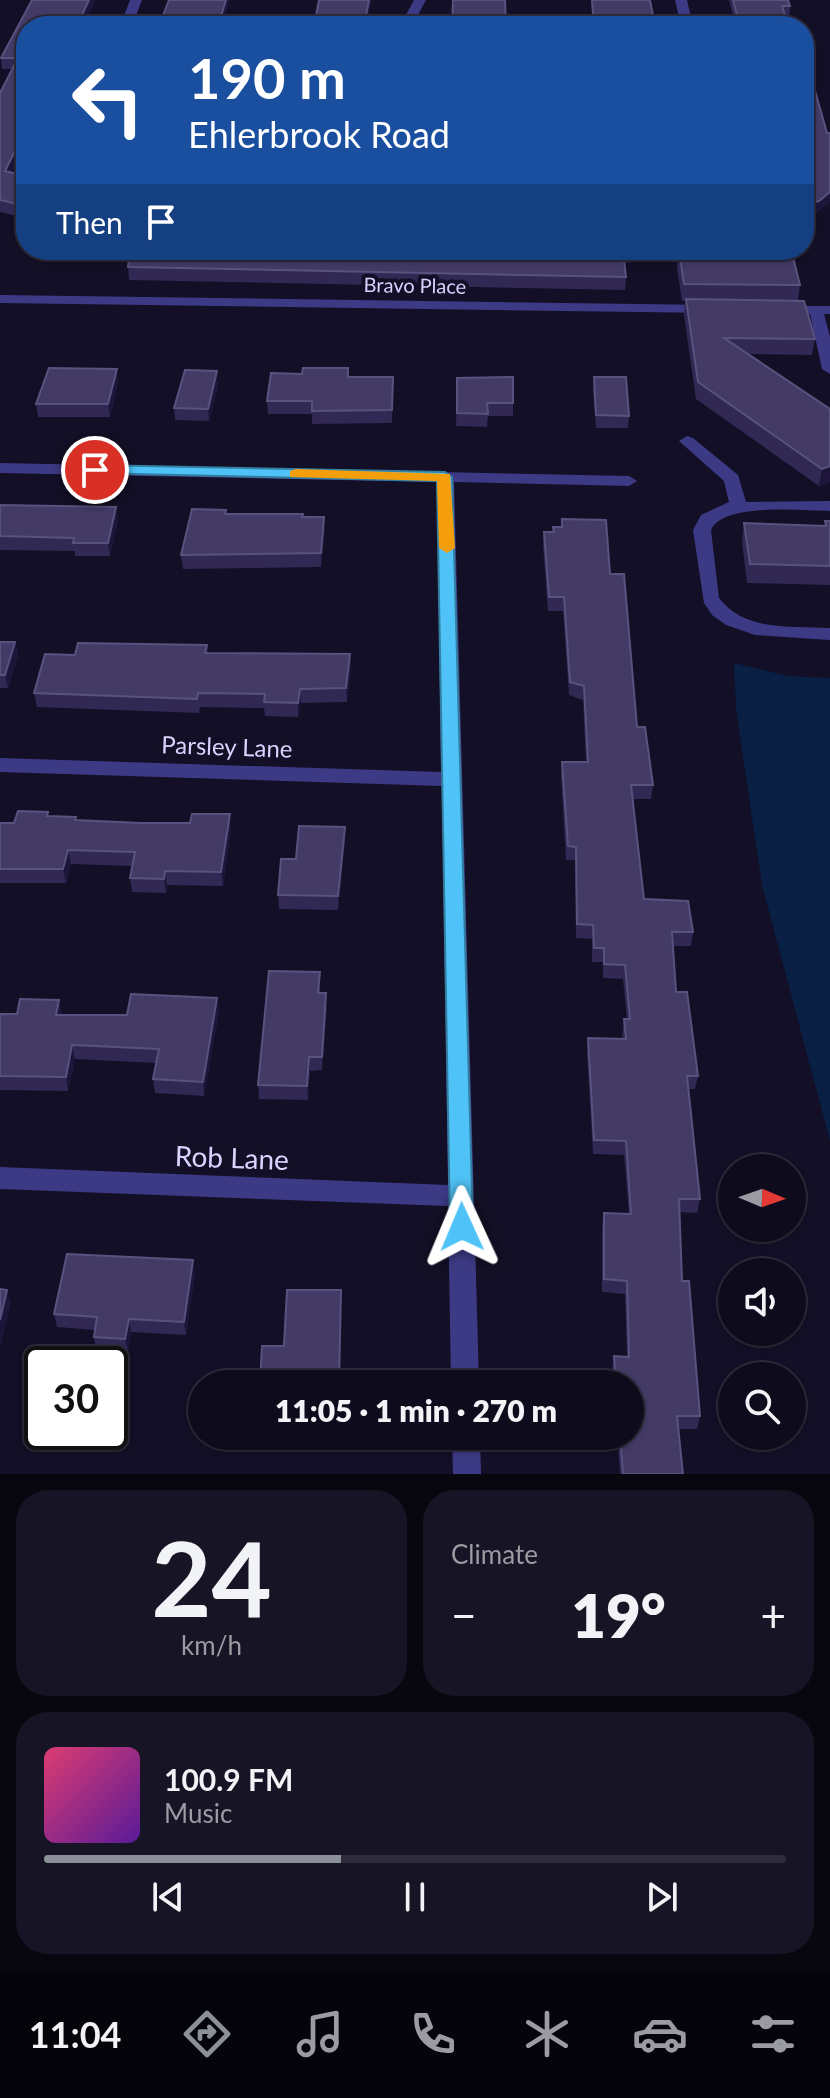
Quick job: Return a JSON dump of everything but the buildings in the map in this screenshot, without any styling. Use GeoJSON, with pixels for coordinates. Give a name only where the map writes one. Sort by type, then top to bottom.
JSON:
{"type":"FeatureCollection","features":[{"type":"Feature","properties":{"kind":"street","name":"Bravo Place"},"geometry":{"type":"LineString","coordinates":[[0,299],[722,309]]}},
{"type":"Feature","properties":{"kind":"street"},"geometry":{"type":"LineString","coordinates":[[769,310],[823,310],[830,369]]}},
{"type":"Feature","properties":{"kind":"street"},"geometry":{"type":"LineString","coordinates":[[687,441],[732,479],[738,505]]}},
{"type":"Feature","properties":{"kind":"street"},"geometry":{"type":"LineString","coordinates":[[0,468],[629,481]]}},
{"type":"Feature","properties":{"kind":"street"},"geometry":{"type":"LineString","coordinates":[[445,477],[465,1370]]}},
{"type":"Feature","properties":{"kind":"street"},"geometry":{"type":"LineString","coordinates":[[830,506],[738,505],[725,508],[707,519],[702,530],[710,599],[719,611],[733,621],[762,631],[830,634]]}},
{"type":"Feature","properties":{"kind":"street","name":"Parsley Lane"},"geometry":{"type":"LineString","coordinates":[[0,765],[452,779]]}},
{"type":"Feature","properties":{"kind":"street","name":"Rob Lane"},"geometry":{"type":"LineString","coordinates":[[0,1178],[461,1196]]}},
{"type":"Feature","properties":{"kind":"street"},"geometry":{"type":"LineString","coordinates":[[466,1450],[467,1474]]}},
{"type":"Feature","properties":{"kind":"water"},"geometry":{"type":"Polygon","coordinates":[[[734,663],[788,676],[830,678],[830,1141],[762,885],[736,709],[734,663]]]}},
{"type":"Feature","properties":{"kind":"slow traffic"},"geometry":{"type":"LineString","coordinates":[[296,474],[445,477],[447,548]]}},
{"type":"Feature","properties":{"kind":"route"},"geometry":{"type":"LineString","coordinates":[[95,470],[445,477],[462,1227]]}}]}
